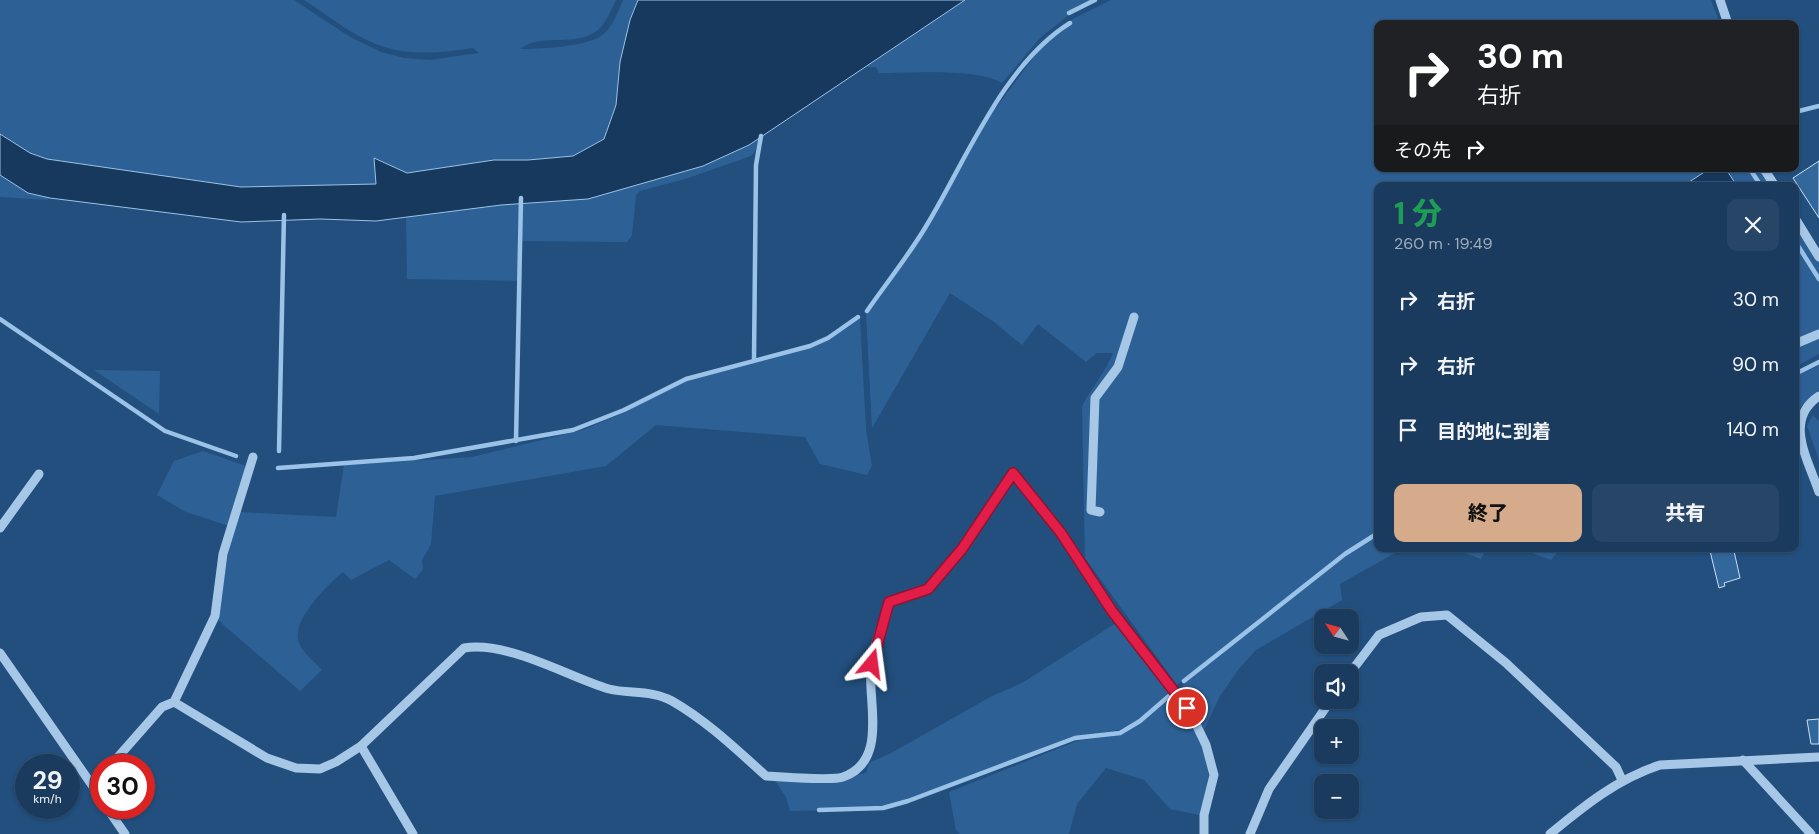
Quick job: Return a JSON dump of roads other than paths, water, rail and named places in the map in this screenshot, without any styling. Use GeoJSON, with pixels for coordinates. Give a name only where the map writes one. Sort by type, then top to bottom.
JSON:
{"type":"FeatureCollection","features":[{"type":"Feature","properties":{"kind":"street"},"geometry":{"type":"LineString","coordinates":[[1720,0],[1727,20]]}},
{"type":"Feature","properties":{"kind":"street"},"geometry":{"type":"LineString","coordinates":[[1799,224],[1819,257]]}},
{"type":"Feature","properties":{"kind":"street"},"geometry":{"type":"LineString","coordinates":[[1100,512],[1091,510],[1095,398],[1118,367],[1134,317]]}},
{"type":"Feature","properties":{"kind":"street"},"geometry":{"type":"LineString","coordinates":[[1799,342],[1819,334]]}},
{"type":"Feature","properties":{"kind":"street"},"geometry":{"type":"LineString","coordinates":[[1819,396],[1810,402],[1801,414],[1799,436],[1819,492]]}},
{"type":"Feature","properties":{"kind":"street"},"geometry":{"type":"LineString","coordinates":[[121,754],[162,707],[174,702],[216,616],[223,554],[252,457]]}},
{"type":"Feature","properties":{"kind":"street"},"geometry":{"type":"LineString","coordinates":[[174,702],[267,758],[296,768],[320,769],[336,762],[361,746],[464,648],[476,646],[512,654],[610,689],[639,692],[670,700],[726,739],[766,776],[841,778],[855,772],[867,760],[872,743],[872,664],[889,602],[928,589],[962,549],[1013,473],[1061,533],[1112,611],[1179,696],[1194,720],[1206,745],[1214,775],[1204,815],[1204,834]]}},
{"type":"Feature","properties":{"kind":"street"},"geometry":{"type":"LineString","coordinates":[[0,528],[39,474]]}},
{"type":"Feature","properties":{"kind":"street"},"geometry":{"type":"LineString","coordinates":[[1357,664],[1379,635],[1421,617],[1447,615],[1506,664],[1616,767],[1622,780]]}},
{"type":"Feature","properties":{"kind":"street"},"geometry":{"type":"LineString","coordinates":[[0,653],[90,782]]}},
{"type":"Feature","properties":{"kind":"street"},"geometry":{"type":"LineString","coordinates":[[1250,834],[1269,789],[1325,709]]}},
{"type":"Feature","properties":{"kind":"street"},"geometry":{"type":"LineString","coordinates":[[361,746],[413,834]]}},
{"type":"Feature","properties":{"kind":"street"},"geometry":{"type":"LineString","coordinates":[[1550,834],[1622,780],[1660,765],[1819,757]]}},
{"type":"Feature","properties":{"kind":"street"},"geometry":{"type":"LineString","coordinates":[[1743,760],[1811,834]]}},
{"type":"Feature","properties":{"kind":"street"},"geometry":{"type":"LineString","coordinates":[[115,819],[125,834]]}},
{"type":"Feature","properties":{"kind":"waterway"},"geometry":{"type":"LineString","coordinates":[[1069,13],[1095,0]]}},
{"type":"Feature","properties":{"kind":"waterway"},"geometry":{"type":"LineString","coordinates":[[867,311],[921,234],[1006,87],[1025,62],[1070,23]]}},
{"type":"Feature","properties":{"kind":"waterway"},"geometry":{"type":"LineString","coordinates":[[1799,111],[1819,106]]}},
{"type":"Feature","properties":{"kind":"waterway"},"geometry":{"type":"LineString","coordinates":[[754,359],[756,165],[761,136]]}},
{"type":"Feature","properties":{"kind":"waterway"},"geometry":{"type":"LineString","coordinates":[[1752,172],[1758,182]]}},
{"type":"Feature","properties":{"kind":"waterway"},"geometry":{"type":"LineString","coordinates":[[516,441],[521,198]]}},
{"type":"Feature","properties":{"kind":"waterway"},"geometry":{"type":"LineString","coordinates":[[279,451],[284,215]]}},
{"type":"Feature","properties":{"kind":"waterway"},"geometry":{"type":"LineString","coordinates":[[1799,247],[1819,279]]}},
{"type":"Feature","properties":{"kind":"waterway"},"geometry":{"type":"LineString","coordinates":[[278,468],[414,458],[573,430],[624,410],[686,379],[810,346],[828,338],[858,317]]}},
{"type":"Feature","properties":{"kind":"waterway"},"geometry":{"type":"LineString","coordinates":[[0,319],[165,431],[236,456]]}},
{"type":"Feature","properties":{"kind":"waterway"},"geometry":{"type":"LineString","coordinates":[[1799,372],[1819,362]]}},
{"type":"Feature","properties":{"kind":"waterway"},"geometry":{"type":"LineString","coordinates":[[1184,681],[1345,554],[1374,536]]}},
{"type":"Feature","properties":{"kind":"waterway"},"geometry":{"type":"LineString","coordinates":[[819,810],[883,808],[908,801],[1075,738],[1120,733],[1140,721],[1170,695]]}}]}
